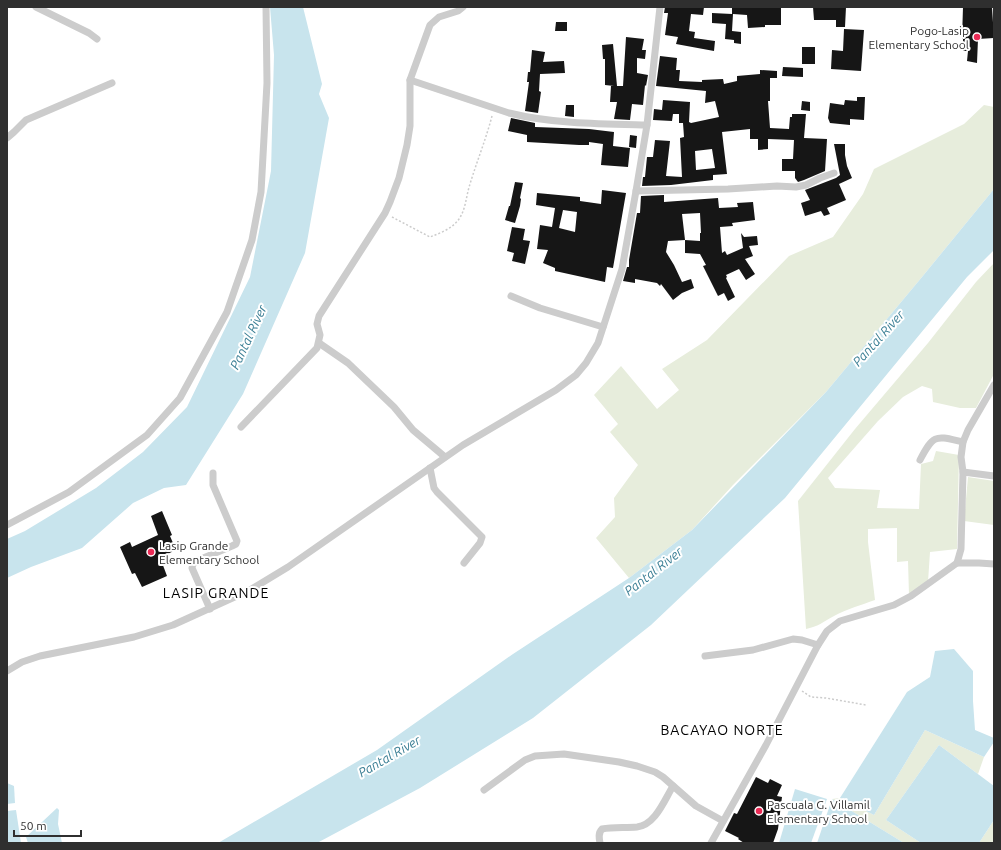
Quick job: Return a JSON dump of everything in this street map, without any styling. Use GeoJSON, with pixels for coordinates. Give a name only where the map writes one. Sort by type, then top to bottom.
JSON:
{"type":"FeatureCollection","features":[{"type":"Feature","properties":{"kind":"street"},"geometry":{"type":"LineString","coordinates":[[36,7],[90,33],[97,39]]}},
{"type":"Feature","properties":{"kind":"street"},"geometry":{"type":"LineString","coordinates":[[7,525],[69,492],[147,435],[180,398],[227,312],[252,240],[260,192],[267,83],[266,7]]}},
{"type":"Feature","properties":{"kind":"street"},"geometry":{"type":"LineString","coordinates":[[241,427],[318,348],[320,335],[316,324],[319,316],[385,213],[399,178],[410,126],[410,80],[430,25],[439,17],[463,7]]}},
{"type":"Feature","properties":{"kind":"street"},"geometry":{"type":"LineString","coordinates":[[7,671],[22,662],[40,656],[134,637],[173,624],[210,609],[250,590],[273,577],[463,446],[556,390],[576,375],[598,343],[622,269],[647,125],[660,7]]}},
{"type":"Feature","properties":{"kind":"street"},"geometry":{"type":"LineString","coordinates":[[410,80],[525,117],[558,122],[647,125]]}},
{"type":"Feature","properties":{"kind":"street"},"geometry":{"type":"LineString","coordinates":[[7,138],[26,120],[112,83]]}},
{"type":"Feature","properties":{"kind":"street"},"geometry":{"type":"LineString","coordinates":[[636,191],[728,189],[777,186],[796,187],[806,185],[834,173]]}},
{"type":"Feature","properties":{"kind":"street"},"geometry":{"type":"LineString","coordinates":[[511,296],[545,310],[603,327]]}},
{"type":"Feature","properties":{"kind":"street"},"geometry":{"type":"LineString","coordinates":[[318,343],[348,363],[394,407],[413,430],[445,458]]}},
{"type":"Feature","properties":{"kind":"street"},"geometry":{"type":"LineString","coordinates":[[957,564],[961,549],[963,472],[961,457],[964,442],[972,424],[994,385]]}},
{"type":"Feature","properties":{"kind":"street"},"geometry":{"type":"LineString","coordinates":[[920,460],[928,444],[934,439],[939,437],[964,442]]}},
{"type":"Feature","properties":{"kind":"street"},"geometry":{"type":"LineString","coordinates":[[430,468],[434,488],[482,537],[480,543],[464,563]]}},
{"type":"Feature","properties":{"kind":"street"},"geometry":{"type":"LineString","coordinates":[[963,472],[994,476]]}},
{"type":"Feature","properties":{"kind":"street"},"geometry":{"type":"LineString","coordinates":[[210,609],[192,568],[193,564],[236,544],[237,541],[213,484],[213,473]]}},
{"type":"Feature","properties":{"kind":"street"},"geometry":{"type":"LineString","coordinates":[[711,843],[797,687],[818,644],[827,631],[840,621],[894,605],[911,596],[957,564],[994,564]]}},
{"type":"Feature","properties":{"kind":"street"},"geometry":{"type":"LineString","coordinates":[[705,656],[754,650],[793,639],[818,644]]}},
{"type":"Feature","properties":{"kind":"street"},"geometry":{"type":"LineString","coordinates":[[484,790],[525,760],[535,756],[548,754],[564,754],[637,766],[655,772],[696,806],[723,822]]}},
{"type":"Feature","properties":{"kind":"street"},"geometry":{"type":"LineString","coordinates":[[600,843],[599,835],[602,829],[638,827],[645,825],[651,820],[673,786]]}},
{"type":"Feature","properties":{"kind":"path"},"geometry":{"type":"LineString","coordinates":[[385,213],[430,237],[443,232],[458,220],[465,207],[469,185],[485,141],[494,108]]}},
{"type":"Feature","properties":{"kind":"path"},"geometry":{"type":"LineString","coordinates":[[797,687],[811,697],[866,705]]}},
{"type":"Feature","properties":{"kind":"green space"},"geometry":{"type":"Polygon","coordinates":[[[984,105],[994,107],[994,189],[826,392],[733,485],[692,530],[629,578],[596,538],[615,517],[614,498],[638,465],[610,432],[618,424],[594,395],[621,366],[657,409],[679,390],[662,369],[707,340],[789,256],[833,237],[863,194],[874,169],[964,124],[984,105]]]}},
{"type":"Feature","properties":{"kind":"green space"},"geometry":{"type":"Polygon","coordinates":[[[994,263],[994,374],[976,408],[960,408],[933,402],[932,389],[922,386],[903,397],[878,421],[828,478],[835,488],[880,490],[877,508],[919,509],[921,464],[933,461],[936,451],[959,455],[957,549],[930,552],[928,582],[909,595],[908,561],[897,562],[897,528],[868,529],[868,542],[875,600],[844,611],[818,625],[806,629],[798,501],[855,429],[928,343],[976,282],[994,263]]]}},
{"type":"Feature","properties":{"kind":"green space"},"geometry":{"type":"Polygon","coordinates":[[[968,477],[994,481],[994,525],[964,521],[968,477]]]}},
{"type":"Feature","properties":{"kind":"green space"},"geometry":{"type":"Polygon","coordinates":[[[925,730],[984,757],[978,774],[939,745],[886,820],[921,843],[904,843],[832,799],[840,798],[874,815],[925,730]]]}},
{"type":"Feature","properties":{"kind":"green space"},"geometry":{"type":"Polygon","coordinates":[[[994,820],[994,843],[979,843],[994,820]]]}},
{"type":"Feature","properties":{"kind":"water","name":"Pantal River"},"geometry":{"type":"Polygon","coordinates":[[[270,7],[303,7],[322,84],[319,94],[329,118],[305,253],[243,394],[186,485],[164,488],[133,503],[82,548],[31,567],[7,578],[7,539],[25,531],[96,488],[143,452],[187,407],[250,277],[271,171],[274,55],[270,7]]]}},
{"type":"Feature","properties":{"kind":"water","name":"Pantal River"},"geometry":{"type":"Polygon","coordinates":[[[994,189],[994,250],[967,277],[785,498],[651,625],[533,718],[420,788],[317,843],[218,843],[377,750],[513,654],[629,578],[692,530],[826,392],[994,189]]]}},
{"type":"Feature","properties":{"kind":"water"},"geometry":{"type":"Polygon","coordinates":[[[954,649],[973,671],[975,730],[994,738],[994,742],[984,757],[925,730],[874,815],[840,798],[907,692],[930,677],[935,651],[954,649]]]}},
{"type":"Feature","properties":{"kind":"water"},"geometry":{"type":"Polygon","coordinates":[[[939,745],[994,786],[994,820],[979,843],[921,843],[886,820],[939,745]]]}},
{"type":"Feature","properties":{"kind":"water"},"geometry":{"type":"Polygon","coordinates":[[[7,783],[14,786],[15,803],[7,804],[7,783]]]}},
{"type":"Feature","properties":{"kind":"water"},"geometry":{"type":"Polygon","coordinates":[[[795,789],[827,799],[811,843],[779,843],[795,789]]]}},
{"type":"Feature","properties":{"kind":"water"},"geometry":{"type":"Polygon","coordinates":[[[832,799],[904,843],[817,843],[832,799]]]}},
{"type":"Feature","properties":{"kind":"water"},"geometry":{"type":"Polygon","coordinates":[[[57,808],[59,810],[58,824],[62,843],[28,843],[26,837],[57,808]]]}},
{"type":"Feature","properties":{"kind":"water"},"geometry":{"type":"Polygon","coordinates":[[[16,810],[21,843],[7,843],[7,811],[16,810]]]}},
{"type":"Feature","properties":{"kind":"building"},"geometry":{"type":"Polygon","coordinates":[[[665,7],[704,7],[703,15],[691,14],[689,31],[695,32],[694,38],[715,41],[714,51],[676,44],[678,37],[665,35],[668,13],[664,13],[665,7]]]}},
{"type":"Feature","properties":{"kind":"building"},"geometry":{"type":"Polygon","coordinates":[[[732,7],[781,8],[781,25],[765,25],[765,27],[748,28],[747,15],[733,14],[732,31],[741,32],[741,44],[734,43],[734,40],[725,39],[726,24],[712,23],[712,13],[732,14],[732,7]]]}},
{"type":"Feature","properties":{"kind":"building"},"geometry":{"type":"Polygon","coordinates":[[[813,7],[846,7],[845,27],[836,27],[836,20],[814,20],[813,7]]]}},
{"type":"Feature","properties":{"kind":"building","name":"Pogo-Lasip Elementary School"},"geometry":{"type":"Polygon","coordinates":[[[963,7],[992,7],[994,38],[978,39],[977,63],[967,61],[968,51],[963,51],[963,7]]]}},
{"type":"Feature","properties":{"kind":"building"},"geometry":{"type":"Polygon","coordinates":[[[556,22],[567,22],[567,31],[555,31],[556,22]]]}},
{"type":"Feature","properties":{"kind":"building"},"geometry":{"type":"Polygon","coordinates":[[[844,29],[864,30],[861,71],[831,69],[832,50],[843,51],[844,29]]]}},
{"type":"Feature","properties":{"kind":"building"},"geometry":{"type":"Polygon","coordinates":[[[626,37],[644,39],[642,50],[646,50],[645,59],[637,58],[637,73],[648,75],[646,86],[645,85],[643,105],[632,104],[630,120],[614,119],[617,102],[610,102],[611,86],[614,86],[605,85],[605,59],[603,59],[602,45],[613,44],[617,86],[623,86],[626,37]]]}},
{"type":"Feature","properties":{"kind":"building"},"geometry":{"type":"Polygon","coordinates":[[[802,47],[815,47],[815,64],[802,64],[802,47]]]}},
{"type":"Feature","properties":{"kind":"building"},"geometry":{"type":"Polygon","coordinates":[[[532,50],[545,52],[543,62],[564,61],[565,73],[540,74],[539,91],[541,92],[538,113],[525,111],[529,82],[527,82],[528,72],[530,72],[532,50]]]}},
{"type":"Feature","properties":{"kind":"building"},"geometry":{"type":"Polygon","coordinates":[[[660,56],[677,58],[676,70],[680,70],[679,81],[702,82],[702,80],[723,79],[724,84],[737,81],[737,76],[760,74],[760,70],[777,71],[777,78],[770,78],[770,101],[768,101],[770,128],[789,129],[790,117],[792,117],[792,114],[806,114],[804,138],[827,139],[825,171],[798,182],[795,178],[795,171],[782,171],[782,159],[793,159],[794,140],[768,139],[768,149],[758,150],[758,139],[750,139],[750,129],[722,132],[727,174],[713,175],[713,180],[671,185],[642,186],[643,177],[645,177],[647,157],[653,157],[655,140],[670,141],[666,176],[682,177],[680,138],[684,137],[683,123],[679,123],[679,114],[673,114],[672,121],[653,120],[654,109],[662,110],[663,100],[690,102],[689,122],[691,123],[719,117],[715,101],[705,103],[706,91],[656,86],[660,56]],[[712,149],[695,151],[696,170],[715,168],[712,149]]]}},
{"type":"Feature","properties":{"kind":"building"},"geometry":{"type":"Polygon","coordinates":[[[783,67],[803,68],[803,77],[782,76],[783,67]]]}},
{"type":"Feature","properties":{"kind":"building"},"geometry":{"type":"Polygon","coordinates":[[[857,97],[865,97],[864,120],[850,119],[850,125],[830,123],[828,118],[830,103],[844,105],[845,100],[857,101],[857,97]]]}},
{"type":"Feature","properties":{"kind":"building"},"geometry":{"type":"Polygon","coordinates":[[[802,101],[810,102],[810,111],[801,110],[802,101]]]}},
{"type":"Feature","properties":{"kind":"building"},"geometry":{"type":"Polygon","coordinates":[[[566,105],[574,105],[574,117],[565,116],[566,105]]]}},
{"type":"Feature","properties":{"kind":"building"},"geometry":{"type":"Polygon","coordinates":[[[511,118],[535,123],[535,127],[589,129],[614,132],[613,146],[630,148],[628,167],[601,165],[603,144],[589,142],[589,145],[579,145],[527,142],[527,135],[508,131],[511,118]]]}},
{"type":"Feature","properties":{"kind":"building"},"geometry":{"type":"Polygon","coordinates":[[[630,135],[637,136],[636,148],[629,147],[630,135]]]}},
{"type":"Feature","properties":{"kind":"building"},"geometry":{"type":"Polygon","coordinates":[[[834,144],[845,144],[847,166],[852,178],[839,184],[846,200],[827,208],[830,214],[824,216],[821,211],[805,216],[801,203],[810,200],[805,190],[840,175],[834,144]]]}},
{"type":"Feature","properties":{"kind":"building"},"geometry":{"type":"Polygon","coordinates":[[[515,182],[523,183],[520,206],[515,223],[505,220],[510,206],[515,182]]]}},
{"type":"Feature","properties":{"kind":"building"},"geometry":{"type":"Polygon","coordinates":[[[602,190],[626,193],[613,268],[607,267],[605,282],[555,271],[555,268],[543,263],[548,250],[537,249],[540,225],[552,227],[555,208],[536,205],[537,193],[580,197],[580,201],[601,204],[602,190]],[[563,210],[559,228],[575,232],[577,212],[563,210]]]}},
{"type":"Feature","properties":{"kind":"building"},"geometry":{"type":"Polygon","coordinates":[[[664,195],[664,202],[718,198],[719,208],[738,207],[737,203],[753,202],[755,220],[732,223],[733,226],[720,227],[722,253],[725,251],[727,255],[743,248],[741,233],[744,237],[757,236],[758,245],[749,246],[753,256],[745,259],[755,274],[746,280],[739,269],[726,275],[735,297],[728,301],[724,293],[718,296],[703,266],[706,265],[700,254],[685,253],[685,240],[668,241],[666,252],[682,282],[691,279],[694,288],[682,293],[673,300],[661,284],[660,286],[657,283],[635,279],[635,283],[623,281],[627,267],[629,267],[637,213],[640,213],[641,196],[664,195]],[[700,213],[682,214],[685,240],[700,241],[700,213]]]}},
{"type":"Feature","properties":{"kind":"building"},"geometry":{"type":"Polygon","coordinates":[[[512,227],[525,229],[523,240],[530,241],[525,264],[512,261],[514,253],[507,251],[512,227]]]}},
{"type":"Feature","properties":{"kind":"building"},"geometry":{"type":"Polygon","coordinates":[[[162,511],[172,535],[170,536],[176,550],[161,557],[167,576],[142,587],[135,573],[132,574],[120,547],[130,542],[132,547],[158,535],[151,516],[162,511]]]}},
{"type":"Feature","properties":{"kind":"building","name":"Pascuala G. Villamil Elementary School"},"geometry":{"type":"Polygon","coordinates":[[[756,777],[768,783],[770,779],[782,785],[777,796],[782,797],[778,829],[773,843],[744,843],[738,839],[739,838],[725,831],[734,813],[737,814],[756,777]]]}},
{"type":"Feature","properties":{"kind":"place","name":"Pogo-Lasip Elementary School"},"geometry":{"type":"Point","coordinates":[977,37]}},
{"type":"Feature","properties":{"kind":"place","name":"Lasip Grande Elementary School"},"geometry":{"type":"Point","coordinates":[151,552]}},
{"type":"Feature","properties":{"kind":"place","name":"Pascuala G. Villamil Elementary School"},"geometry":{"type":"Point","coordinates":[759,811]}},
{"type":"Feature","properties":{"kind":"district","name":"LASIP GRANDE"},"geometry":{"type":"Point","coordinates":[216,593]}},
{"type":"Feature","properties":{"kind":"district","name":"BACAYAO NORTE"},"geometry":{"type":"Point","coordinates":[722,730]}}]}
